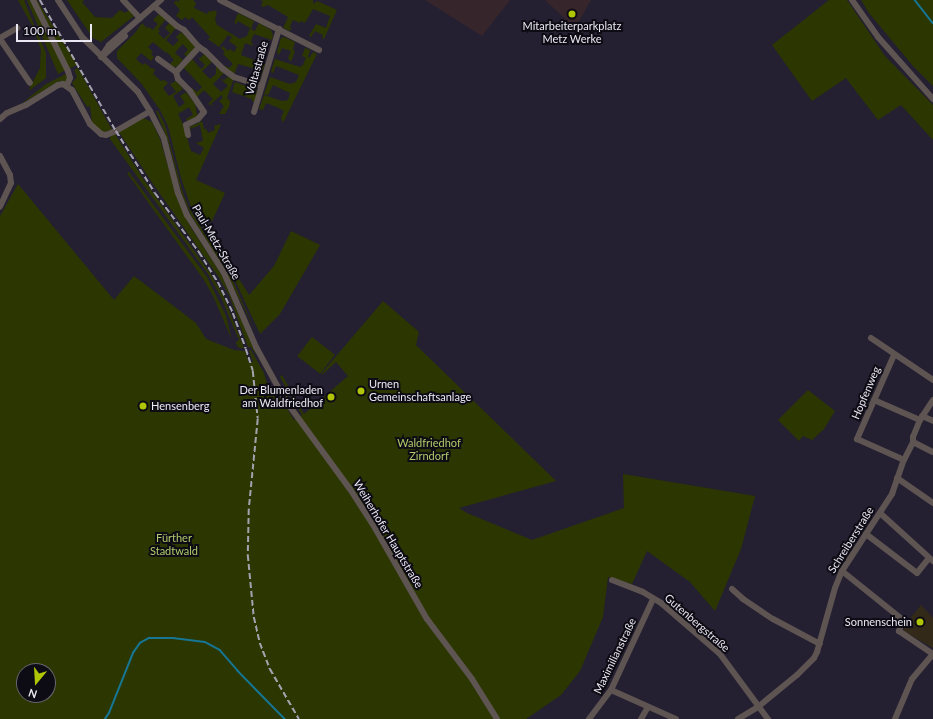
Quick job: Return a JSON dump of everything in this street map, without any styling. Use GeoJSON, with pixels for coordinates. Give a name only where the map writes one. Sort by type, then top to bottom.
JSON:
{"type":"FeatureCollection","features":[{"type":"Feature","properties":{"kind":"street"},"geometry":{"type":"LineString","coordinates":[[32,0],[68,71],[70,78],[67,85]]}},
{"type":"Feature","properties":{"kind":"street","name":"Paul-Metz-Straße"},"geometry":{"type":"LineString","coordinates":[[58,0],[82,37],[138,92],[150,110],[164,139],[178,193],[187,215],[224,273],[263,360]]}},
{"type":"Feature","properties":{"kind":"street"},"geometry":{"type":"LineString","coordinates":[[122,0],[140,18]]}},
{"type":"Feature","properties":{"kind":"street"},"geometry":{"type":"LineString","coordinates":[[101,57],[108,45],[161,0]]}},
{"type":"Feature","properties":{"kind":"street"},"geometry":{"type":"LineString","coordinates":[[220,0],[319,50]]}},
{"type":"Feature","properties":{"kind":"street"},"geometry":{"type":"LineString","coordinates":[[852,0],[878,37],[933,98]]}},
{"type":"Feature","properties":{"kind":"street"},"geometry":{"type":"LineString","coordinates":[[154,6],[177,26],[184,30],[199,47],[223,69],[234,76],[262,86]]}},
{"type":"Feature","properties":{"kind":"street"},"geometry":{"type":"LineString","coordinates":[[17,28],[0,38],[30,83]]}},
{"type":"Feature","properties":{"kind":"street","name":"Voltastraße"},"geometry":{"type":"LineString","coordinates":[[254,112],[279,30]]}},
{"type":"Feature","properties":{"kind":"street"},"geometry":{"type":"LineString","coordinates":[[176,72],[199,47]]}},
{"type":"Feature","properties":{"kind":"street"},"geometry":{"type":"LineString","coordinates":[[158,59],[176,72],[178,79],[190,91],[204,112],[198,119],[186,125],[188,135]]}},
{"type":"Feature","properties":{"kind":"street"},"geometry":{"type":"LineString","coordinates":[[0,114],[7,113],[26,105],[58,85],[67,85]]}},
{"type":"Feature","properties":{"kind":"street"},"geometry":{"type":"LineString","coordinates":[[67,85],[76,97],[90,124],[100,134],[106,135],[116,131],[150,110]]}},
{"type":"Feature","properties":{"kind":"street"},"geometry":{"type":"LineString","coordinates":[[0,119],[7,113]]}},
{"type":"Feature","properties":{"kind":"street"},"geometry":{"type":"LineString","coordinates":[[0,156],[10,175],[11,183],[0,207]]}},
{"type":"Feature","properties":{"kind":"street"},"geometry":{"type":"LineString","coordinates":[[871,338],[933,380]]}},
{"type":"Feature","properties":{"kind":"street","name":"Hopfenweg"},"geometry":{"type":"LineString","coordinates":[[894,355],[857,439],[904,460]]}},
{"type":"Feature","properties":{"kind":"street","name":"Weiherhofer Hauptstraße"},"geometry":{"type":"LineString","coordinates":[[263,360],[297,419],[350,488],[375,528],[427,619],[472,679],[497,719]]}},
{"type":"Feature","properties":{"kind":"street"},"geometry":{"type":"LineString","coordinates":[[874,400],[933,421]]}},
{"type":"Feature","properties":{"kind":"street","name":"Schreiberstraße"},"geometry":{"type":"LineString","coordinates":[[738,719],[758,707],[809,664],[817,652],[834,588],[842,571],[892,494],[904,460],[914,442],[913,437],[921,418],[933,400]]}},
{"type":"Feature","properties":{"kind":"street"},"geometry":{"type":"LineString","coordinates":[[914,442],[933,452]]}},
{"type":"Feature","properties":{"kind":"street"},"geometry":{"type":"LineString","coordinates":[[897,478],[933,503]]}},
{"type":"Feature","properties":{"kind":"street"},"geometry":{"type":"LineString","coordinates":[[866,534],[917,573],[931,560],[880,513]]}},
{"type":"Feature","properties":{"kind":"street"},"geometry":{"type":"LineString","coordinates":[[842,571],[904,620],[899,631],[933,654],[912,679],[895,719]]}},
{"type":"Feature","properties":{"kind":"street","name":"Gutenbergstraße"},"geometry":{"type":"LineString","coordinates":[[612,580],[643,592],[653,598],[723,657],[768,719]]}},
{"type":"Feature","properties":{"kind":"street"},"geometry":{"type":"LineString","coordinates":[[732,589],[743,599],[773,619],[820,644]]}},
{"type":"Feature","properties":{"kind":"street","name":"Maximilianstraße"},"geometry":{"type":"LineString","coordinates":[[589,719],[611,690],[653,598]]}},
{"type":"Feature","properties":{"kind":"street"},"geometry":{"type":"LineString","coordinates":[[611,690],[676,719]]}},
{"type":"Feature","properties":{"kind":"street"},"geometry":{"type":"LineString","coordinates":[[641,719],[648,707]]}},
{"type":"Feature","properties":{"kind":"shaded area"},"geometry":{"type":"Polygon","coordinates":[[[425,0],[510,0],[482,36],[425,0]]]}},
{"type":"Feature","properties":{"kind":"shaded area","name":"Mitarbeiterparkplatz Metz Werke"},"geometry":{"type":"Polygon","coordinates":[[[545,0],[591,0],[575,28],[545,0]]]}},
{"type":"Feature","properties":{"kind":"shaded area","name":"Sonnenschein"},"geometry":{"type":"Polygon","coordinates":[[[921,605],[933,618],[933,648],[905,632],[903,627],[921,605]]]}},
{"type":"Feature","properties":{"kind":"green space"},"geometry":{"type":"Polygon","coordinates":[[[18,0],[24,0],[46,53],[46,78],[30,90],[29,89],[40,68],[41,50],[34,29],[18,0]]]}},
{"type":"Feature","properties":{"kind":"green space"},"geometry":{"type":"Polygon","coordinates":[[[27,0],[31,0],[66,70],[58,74],[27,0]]]}},
{"type":"Feature","properties":{"kind":"green space"},"geometry":{"type":"Polygon","coordinates":[[[34,0],[37,0],[77,65],[68,69],[34,0]]]}},
{"type":"Feature","properties":{"kind":"green space"},"geometry":{"type":"Polygon","coordinates":[[[67,0],[84,0],[82,2],[95,17],[112,18],[120,10],[125,13],[129,10],[134,16],[101,42],[93,38],[67,0]]]}},
{"type":"Feature","properties":{"kind":"green space"},"geometry":{"type":"Polygon","coordinates":[[[176,0],[178,2],[180,0],[193,0],[196,3],[194,8],[207,14],[209,11],[212,12],[213,10],[217,12],[215,19],[217,25],[240,39],[247,36],[250,28],[238,21],[236,24],[234,23],[238,13],[254,21],[251,29],[255,31],[259,23],[271,30],[273,35],[272,40],[254,34],[251,41],[253,46],[245,43],[241,55],[265,64],[259,82],[255,81],[260,70],[238,64],[234,75],[224,69],[226,66],[229,68],[233,64],[223,54],[225,52],[221,48],[223,46],[228,51],[230,49],[234,52],[237,47],[229,41],[232,37],[228,35],[219,47],[208,39],[210,37],[192,17],[189,20],[185,17],[182,20],[176,16],[180,10],[174,3],[176,0]]]}},
{"type":"Feature","properties":{"kind":"green space"},"geometry":{"type":"Polygon","coordinates":[[[260,0],[313,0],[313,4],[317,1],[337,10],[324,39],[322,38],[323,35],[315,31],[311,37],[309,36],[316,24],[326,28],[330,16],[313,9],[305,23],[301,21],[300,23],[293,20],[290,26],[290,31],[283,28],[288,17],[268,5],[263,7],[261,6],[263,1],[260,0]]]}},
{"type":"Feature","properties":{"kind":"green space"},"geometry":{"type":"Polygon","coordinates":[[[829,0],[847,0],[885,56],[933,105],[933,140],[901,105],[878,120],[846,78],[812,101],[772,45],[829,0]]]}},
{"type":"Feature","properties":{"kind":"green space"},"geometry":{"type":"Polygon","coordinates":[[[861,0],[933,0],[933,86],[913,66],[869,13],[861,0]]]}},
{"type":"Feature","properties":{"kind":"green space"},"geometry":{"type":"Polygon","coordinates":[[[159,14],[166,19],[158,29],[160,31],[158,33],[164,39],[170,33],[165,28],[170,22],[176,28],[166,40],[173,46],[179,40],[176,37],[181,32],[194,44],[195,48],[187,57],[184,54],[188,50],[183,44],[178,49],[175,53],[183,60],[176,67],[168,66],[174,60],[167,52],[166,53],[153,42],[148,47],[153,52],[151,54],[154,57],[151,61],[141,53],[136,59],[143,65],[145,63],[152,69],[153,68],[155,70],[153,74],[161,81],[164,80],[168,83],[163,88],[169,96],[176,92],[170,84],[176,81],[183,89],[173,96],[179,107],[185,103],[180,96],[186,92],[195,104],[198,118],[188,122],[186,119],[193,115],[189,107],[178,114],[183,124],[191,151],[200,155],[204,148],[196,143],[203,141],[200,125],[188,130],[188,128],[202,121],[204,129],[206,129],[208,133],[215,130],[214,126],[221,124],[196,180],[225,193],[212,221],[205,224],[249,295],[274,266],[291,231],[320,245],[280,314],[260,334],[233,276],[191,207],[181,178],[168,126],[160,110],[141,83],[117,58],[117,51],[135,33],[142,23],[147,28],[149,27],[153,30],[158,24],[153,20],[159,14]]]}},
{"type":"Feature","properties":{"kind":"green space"},"geometry":{"type":"Polygon","coordinates":[[[284,37],[295,42],[293,50],[295,51],[291,62],[288,58],[291,51],[282,48],[279,55],[277,52],[281,38],[284,37]]]}},
{"type":"Feature","properties":{"kind":"green space"},"geometry":{"type":"Polygon","coordinates":[[[305,48],[310,50],[308,57],[310,57],[313,52],[317,54],[283,123],[281,118],[284,111],[279,108],[266,103],[263,110],[259,109],[264,95],[282,101],[288,100],[290,93],[273,85],[268,95],[264,94],[270,77],[290,84],[296,82],[299,75],[276,66],[273,73],[271,72],[275,59],[300,67],[303,65],[306,58],[302,56],[305,48]]]}},
{"type":"Feature","properties":{"kind":"green space"},"geometry":{"type":"Polygon","coordinates":[[[205,53],[213,61],[202,71],[210,79],[216,74],[216,65],[225,72],[213,84],[221,92],[228,86],[221,79],[224,80],[229,76],[234,78],[227,98],[230,101],[229,107],[225,114],[219,114],[224,106],[219,101],[223,98],[221,95],[211,104],[214,106],[208,104],[213,99],[204,90],[197,97],[191,90],[192,88],[197,92],[202,87],[183,67],[192,59],[201,69],[205,65],[199,59],[205,53]]]}},
{"type":"Feature","properties":{"kind":"green space"},"geometry":{"type":"Polygon","coordinates":[[[78,68],[112,130],[104,132],[99,131],[92,122],[90,106],[87,107],[72,83],[77,77],[74,70],[78,68]]]}},
{"type":"Feature","properties":{"kind":"green space"},"geometry":{"type":"Polygon","coordinates":[[[68,73],[69,79],[65,83],[59,81],[21,104],[46,84],[68,73]]]}},
{"type":"Feature","properties":{"kind":"green space"},"geometry":{"type":"Polygon","coordinates":[[[235,82],[257,90],[255,102],[252,101],[252,99],[232,92],[235,82]]]}},
{"type":"Feature","properties":{"kind":"green space"},"geometry":{"type":"Polygon","coordinates":[[[156,111],[158,111],[165,125],[183,193],[189,208],[229,272],[256,333],[224,268],[191,215],[182,195],[168,141],[156,111]]]}},
{"type":"Feature","properties":{"kind":"green space"},"geometry":{"type":"Polygon","coordinates":[[[143,118],[152,122],[160,139],[177,198],[190,226],[221,274],[257,356],[251,347],[248,347],[229,295],[218,276],[153,184],[119,132],[143,118]]]}},
{"type":"Feature","properties":{"kind":"green space"},"geometry":{"type":"Polygon","coordinates":[[[115,134],[142,177],[210,273],[223,295],[244,348],[239,348],[236,344],[236,342],[240,339],[238,338],[221,297],[208,274],[110,139],[110,136],[115,134]]]}},
{"type":"Feature","properties":{"kind":"green space"},"geometry":{"type":"Polygon","coordinates":[[[129,172],[207,277],[226,316],[232,340],[214,298],[204,280],[127,173],[129,172]]]}},
{"type":"Feature","properties":{"kind":"green space","name":"Fürther Stadtwald"},"geometry":{"type":"Polygon","coordinates":[[[18,184],[114,300],[134,276],[196,323],[206,339],[234,350],[245,351],[249,363],[253,362],[249,350],[251,350],[264,373],[268,387],[281,399],[294,420],[299,417],[286,398],[284,390],[300,416],[302,415],[280,377],[282,375],[304,414],[348,376],[336,362],[323,374],[321,374],[383,301],[419,332],[416,345],[556,481],[459,508],[467,513],[532,540],[624,508],[623,474],[755,496],[741,549],[715,611],[690,582],[647,551],[632,584],[608,577],[603,617],[580,671],[561,695],[526,719],[0,719],[0,216],[18,184]]]}},
{"type":"Feature","properties":{"kind":"green space"},"geometry":{"type":"Polygon","coordinates":[[[312,337],[335,355],[320,374],[297,356],[312,337]]]}},
{"type":"Feature","properties":{"kind":"green space"},"geometry":{"type":"Polygon","coordinates":[[[808,390],[835,411],[824,429],[812,440],[803,436],[799,441],[778,420],[808,390]]]}},
{"type":"Feature","properties":{"kind":"waterway"},"geometry":{"type":"LineString","coordinates":[[915,0],[933,23]]}},
{"type":"Feature","properties":{"kind":"waterway"},"geometry":{"type":"LineString","coordinates":[[105,719],[109,713],[133,653],[140,643],[149,638],[173,638],[205,642],[220,650],[238,671],[285,719]]}},
{"type":"Feature","properties":{"kind":"railway"},"geometry":{"type":"LineString","coordinates":[[40,0],[116,131],[155,193],[199,252],[218,282],[233,313],[246,349],[253,371],[258,419],[249,509],[248,555],[254,617],[260,643],[270,669],[299,719]]}},
{"type":"Feature","properties":{"kind":"place","name":"Mitarbeiterparkplatz Metz Werke"},"geometry":{"type":"Point","coordinates":[572,14]}},
{"type":"Feature","properties":{"kind":"place","name":"Urnen Gemeinschaftsanlage"},"geometry":{"type":"Point","coordinates":[361,391]}},
{"type":"Feature","properties":{"kind":"place","name":"Der Blumenladen am Waldfriedhof"},"geometry":{"type":"Point","coordinates":[331,397]}},
{"type":"Feature","properties":{"kind":"place","name":"Hensenberg"},"geometry":{"type":"Point","coordinates":[143,406]}},
{"type":"Feature","properties":{"kind":"place","name":"Sonnenschein"},"geometry":{"type":"Point","coordinates":[920,622]}},
{"type":"Feature","properties":{"kind":"park label","name":"Waldfriedhof Zirndorf"},"geometry":{"type":"Point","coordinates":[429,450]}}]}
